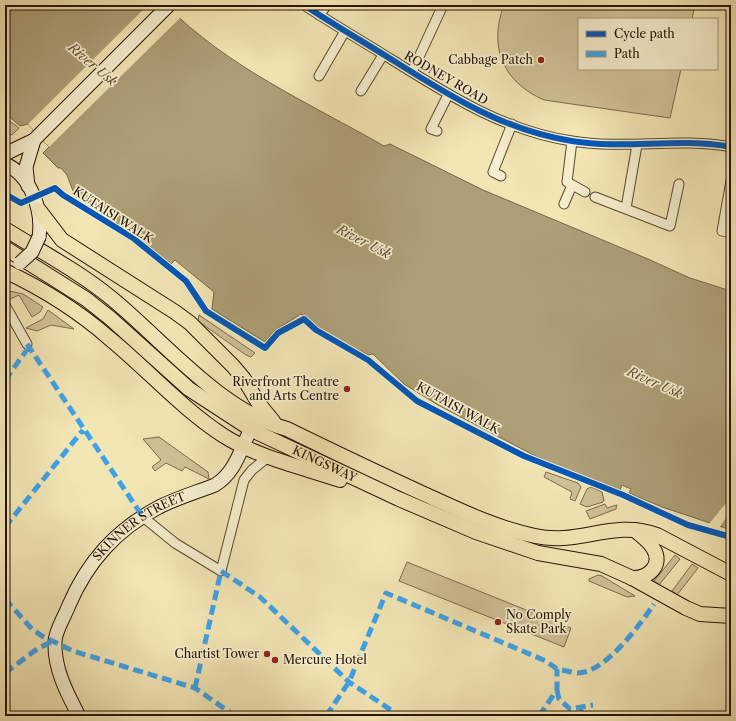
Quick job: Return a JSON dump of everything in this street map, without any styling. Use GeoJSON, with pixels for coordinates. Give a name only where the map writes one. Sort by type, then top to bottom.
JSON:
{"type":"FeatureCollection","features":[{"type":"Feature","properties":{"kind":"main road"},"geometry":{"type":"LineString","coordinates":[[39,210],[62,240],[190,323],[233,366],[244,379],[258,404],[278,427]]}},
{"type":"Feature","properties":{"kind":"main road","name":"KINGSWAY"},"geometry":{"type":"LineString","coordinates":[[5,229],[65,266],[110,297],[172,353],[232,402],[278,427],[287,429],[450,506],[519,532],[535,537],[560,538],[576,537],[608,530],[634,530],[657,535],[731,574]]}},
{"type":"Feature","properties":{"kind":"main road","name":"KINGSWAY"},"geometry":{"type":"LineString","coordinates":[[5,248],[86,299],[110,318],[189,389],[252,430],[399,499],[476,532],[519,548],[563,558],[602,564],[700,614],[731,616]]}},
{"type":"Feature","properties":{"kind":"main road"},"geometry":{"type":"LineString","coordinates":[[5,270],[38,287],[75,311],[110,338],[179,403],[242,447],[268,457],[399,499]]}},
{"type":"Feature","properties":{"kind":"main road"},"geometry":{"type":"LineString","coordinates":[[632,578],[642,578],[647,576],[652,571],[656,563],[654,548],[634,530]]}},
{"type":"Feature","properties":{"kind":"street"},"geometry":{"type":"LineString","coordinates":[[5,154],[36,138],[169,5]]}},
{"type":"Feature","properties":{"kind":"street","name":"RODNEY ROAD"},"geometry":{"type":"LineString","coordinates":[[304,5],[383,55],[475,110],[549,137],[572,142],[612,146],[701,143],[731,147]]}},
{"type":"Feature","properties":{"kind":"street"},"geometry":{"type":"LineString","coordinates":[[319,15],[327,5]]}},
{"type":"Feature","properties":{"kind":"street"},"geometry":{"type":"LineString","coordinates":[[412,72],[444,5]]}},
{"type":"Feature","properties":{"kind":"street"},"geometry":{"type":"LineString","coordinates":[[319,76],[345,31]]}},
{"type":"Feature","properties":{"kind":"street"},"geometry":{"type":"LineString","coordinates":[[361,91],[383,55]]}},
{"type":"Feature","properties":{"kind":"street"},"geometry":{"type":"LineString","coordinates":[[437,131],[431,129],[448,94]]}},
{"type":"Feature","properties":{"kind":"street"},"geometry":{"type":"LineString","coordinates":[[501,176],[493,172],[500,150],[512,124]]}},
{"type":"Feature","properties":{"kind":"street"},"geometry":{"type":"LineString","coordinates":[[28,186],[26,167],[36,138]]}},
{"type":"Feature","properties":{"kind":"street"},"geometry":{"type":"LineString","coordinates":[[572,142],[567,182],[585,192]]}},
{"type":"Feature","properties":{"kind":"street"},"geometry":{"type":"LineString","coordinates":[[626,208],[637,145]]}},
{"type":"Feature","properties":{"kind":"street"},"geometry":{"type":"LineString","coordinates":[[5,164],[16,171],[28,186],[39,210],[39,237],[32,252],[20,264],[5,270]]}},
{"type":"Feature","properties":{"kind":"street"},"geometry":{"type":"LineString","coordinates":[[731,181],[722,231],[731,233]]}},
{"type":"Feature","properties":{"kind":"street"},"geometry":{"type":"LineString","coordinates":[[595,197],[670,226],[679,184]]}},
{"type":"Feature","properties":{"kind":"street"},"geometry":{"type":"LineString","coordinates":[[564,204],[572,186]]}},
{"type":"Feature","properties":{"kind":"street"},"geometry":{"type":"LineString","coordinates":[[5,305],[27,344]]}},
{"type":"Feature","properties":{"kind":"street"},"geometry":{"type":"LineString","coordinates":[[234,466],[242,447],[252,430],[264,424],[278,427]]}},
{"type":"Feature","properties":{"kind":"street"},"geometry":{"type":"LineString","coordinates":[[225,436],[234,453],[234,466],[244,480]]}},
{"type":"Feature","properties":{"kind":"street"},"geometry":{"type":"LineString","coordinates":[[143,517],[175,543],[221,571],[244,480],[252,470],[268,457]]}},
{"type":"Feature","properties":{"kind":"street","name":"SKINNER STREET"},"geometry":{"type":"LineString","coordinates":[[79,716],[58,669],[55,640],[77,586],[107,544],[143,517],[160,507],[215,485],[234,466]]}},
{"type":"Feature","properties":{"kind":"shaded area","name":"Cabbage Patch"},"geometry":{"type":"Polygon","coordinates":[[[504,5],[695,5],[692,18],[578,18],[578,70],[681,70],[670,118],[544,100],[530,92],[518,83],[509,73],[503,62],[499,49],[499,20],[504,5]]]}},
{"type":"Feature","properties":{"kind":"shaded area"},"geometry":{"type":"Polygon","coordinates":[[[8,120],[19,128],[13,134],[5,137],[5,124],[8,120]]]}},
{"type":"Feature","properties":{"kind":"shaded area"},"geometry":{"type":"Polygon","coordinates":[[[5,290],[23,294],[43,307],[40,312],[32,317],[19,295],[8,300],[5,295],[5,290]]]}},
{"type":"Feature","properties":{"kind":"shaded area"},"geometry":{"type":"Polygon","coordinates":[[[48,310],[74,329],[51,325],[37,331],[26,328],[43,319],[48,310]]]}},
{"type":"Feature","properties":{"kind":"shaded area"},"geometry":{"type":"Polygon","coordinates":[[[199,315],[255,353],[251,357],[246,355],[198,321],[199,315]]]}},
{"type":"Feature","properties":{"kind":"shaded area"},"geometry":{"type":"Polygon","coordinates":[[[159,437],[208,472],[209,479],[185,467],[182,471],[166,463],[155,471],[152,467],[161,460],[143,439],[159,437]]]}},
{"type":"Feature","properties":{"kind":"shaded area"},"geometry":{"type":"Polygon","coordinates":[[[546,472],[578,483],[581,487],[575,501],[570,499],[572,492],[544,477],[546,472]]]}},
{"type":"Feature","properties":{"kind":"shaded area"},"geometry":{"type":"Polygon","coordinates":[[[591,487],[602,492],[604,500],[603,502],[587,507],[580,504],[587,489],[591,487]]]}},
{"type":"Feature","properties":{"kind":"shaded area"},"geometry":{"type":"Polygon","coordinates":[[[605,504],[607,508],[617,505],[616,509],[590,519],[586,511],[605,504]]]}},
{"type":"Feature","properties":{"kind":"shaded area"},"geometry":{"type":"Polygon","coordinates":[[[675,555],[680,559],[659,585],[654,581],[675,555]]]}},
{"type":"Feature","properties":{"kind":"shaded area"},"geometry":{"type":"Polygon","coordinates":[[[407,562],[571,628],[564,647],[399,581],[407,562]]]}},
{"type":"Feature","properties":{"kind":"shaded area"},"geometry":{"type":"Polygon","coordinates":[[[692,564],[698,568],[677,595],[672,591],[692,564]]]}},
{"type":"Feature","properties":{"kind":"shaded area"},"geometry":{"type":"Polygon","coordinates":[[[598,575],[635,596],[627,597],[589,581],[589,579],[598,575]]]}},
{"type":"Feature","properties":{"kind":"water","name":"River Usk"},"geometry":{"type":"Polygon","coordinates":[[[5,5],[166,5],[190,27],[242,66],[298,99],[384,146],[390,144],[483,190],[690,278],[731,291],[731,530],[662,507],[629,493],[631,489],[622,485],[620,490],[543,460],[438,405],[404,384],[373,354],[368,355],[361,351],[346,347],[301,314],[274,331],[265,342],[212,309],[214,292],[175,260],[171,264],[73,191],[67,175],[43,153],[49,147],[28,124],[20,126],[5,113],[5,5]]]}},
{"type":"Feature","properties":{"kind":"pier"},"geometry":{"type":"Polygon","coordinates":[[[148,5],[169,5],[181,17],[49,147],[28,124],[148,5]]]}},
{"type":"Feature","properties":{"kind":"pier"},"geometry":{"type":"Polygon","coordinates":[[[731,497],[731,511],[719,528],[709,524],[731,497]]]}},
{"type":"Feature","properties":{"kind":"marked path"},"geometry":{"type":"LineString","coordinates":[[27,344],[143,517]]}},
{"type":"Feature","properties":{"kind":"marked path"},"geometry":{"type":"LineString","coordinates":[[5,380],[29,347]]}},
{"type":"Feature","properties":{"kind":"marked path"},"geometry":{"type":"LineString","coordinates":[[5,527],[83,430]]}},
{"type":"Feature","properties":{"kind":"marked path"},"geometry":{"type":"LineString","coordinates":[[195,688],[221,571],[260,597],[349,682],[400,716]]}},
{"type":"Feature","properties":{"kind":"marked path"},"geometry":{"type":"LineString","coordinates":[[326,716],[349,682],[386,593],[546,661],[557,669],[572,672]]}},
{"type":"Feature","properties":{"kind":"marked path"},"geometry":{"type":"LineString","coordinates":[[5,599],[32,629],[42,636],[73,651],[195,688],[235,716]]}},
{"type":"Feature","properties":{"kind":"marked path"},"geometry":{"type":"LineString","coordinates":[[577,673],[587,671],[598,666],[610,657],[631,635],[654,604]]}},
{"type":"Feature","properties":{"kind":"marked path"},"geometry":{"type":"LineString","coordinates":[[5,673],[37,649],[55,640]]}},
{"type":"Feature","properties":{"kind":"marked path"},"geometry":{"type":"LineString","coordinates":[[539,716],[557,690],[557,669]]}},
{"type":"Feature","properties":{"kind":"marked path"},"geometry":{"type":"LineString","coordinates":[[557,690],[559,699],[570,709],[593,705]]}},
{"type":"Feature","properties":{"kind":"marked path"},"geometry":{"type":"LineString","coordinates":[[575,716],[586,709]]}},
{"type":"Feature","properties":{"kind":"cycle path"},"geometry":{"type":"LineString","coordinates":[[304,5],[326,20],[457,99],[501,121],[524,129],[547,136],[592,143],[692,143],[731,147]]}},
{"type":"Feature","properties":{"kind":"cycle path","name":"KUTAISI WALK"},"geometry":{"type":"LineString","coordinates":[[5,194],[21,203],[55,188],[63,195],[133,238],[186,281],[206,311],[265,348],[278,333],[304,319],[316,330],[368,360],[417,401],[524,456],[623,495],[688,525],[731,537]]}},
{"type":"Feature","properties":{"kind":"place","name":"Cabbage Patch"},"geometry":{"type":"Point","coordinates":[541,60]}},
{"type":"Feature","properties":{"kind":"place","name":"Riverfront Theatre and Arts Centre"},"geometry":{"type":"Point","coordinates":[347,389]}},
{"type":"Feature","properties":{"kind":"place","name":"No Comply Skate Park"},"geometry":{"type":"Point","coordinates":[498,622]}},
{"type":"Feature","properties":{"kind":"place","name":"Chartist Tower"},"geometry":{"type":"Point","coordinates":[267,654]}},
{"type":"Feature","properties":{"kind":"place","name":"Mercure Hotel"},"geometry":{"type":"Point","coordinates":[275,660]}}]}
